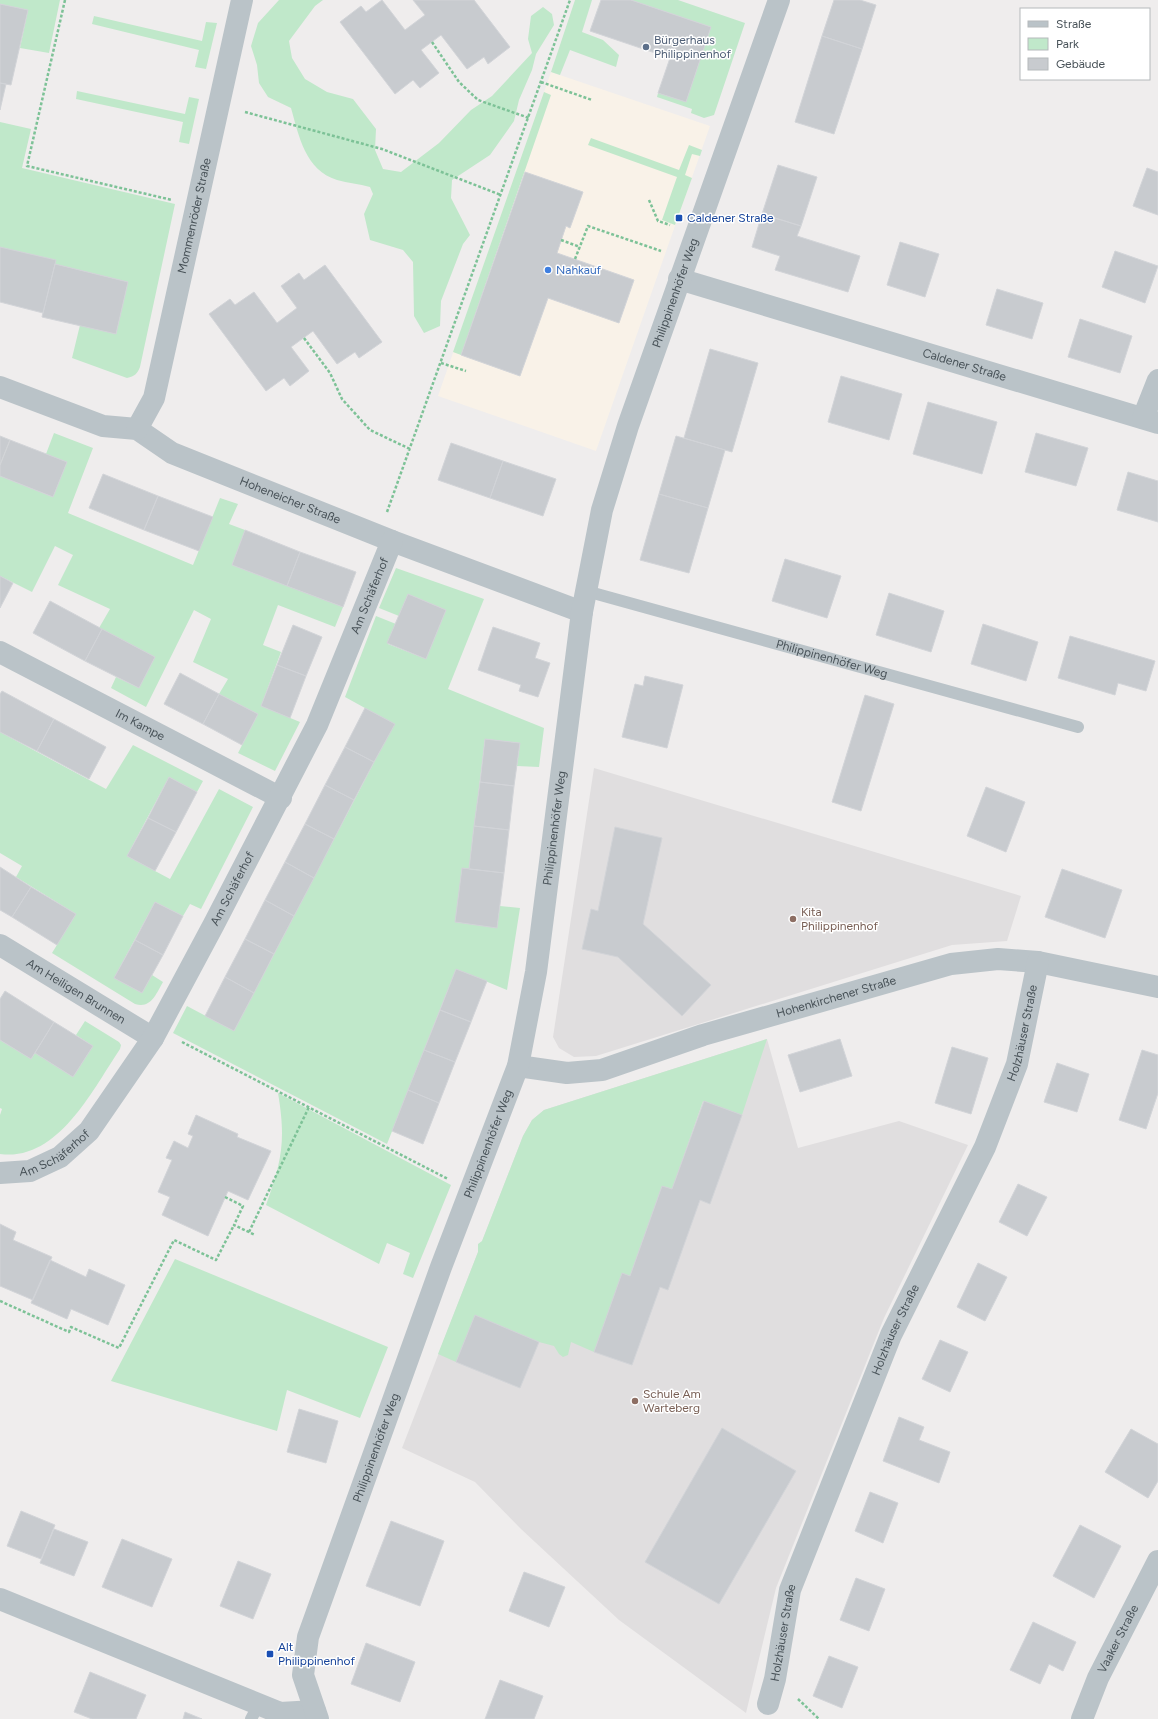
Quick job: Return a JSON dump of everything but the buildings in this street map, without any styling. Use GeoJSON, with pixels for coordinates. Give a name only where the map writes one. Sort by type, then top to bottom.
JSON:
{"type":"FeatureCollection","features":[{"type":"Feature","properties":{"kind":"street","name":"Mommenröder Straße"},"geometry":{"type":"LineString","coordinates":[[137,429],[154,398],[242,0]]}},
{"type":"Feature","properties":{"kind":"street","name":"Philippinenhöfer Weg"},"geometry":{"type":"LineString","coordinates":[[317,1715],[303,1675],[308,1637],[441,1267],[518,1066],[536,972],[582,612],[602,510],[628,426],[779,0]]}},
{"type":"Feature","properties":{"kind":"street","name":"Caldener Straße"},"geometry":{"type":"LineString","coordinates":[[683,269],[1150,421]]}},
{"type":"Feature","properties":{"kind":"street"},"geometry":{"type":"LineString","coordinates":[[1150,421],[1158,380]]}},
{"type":"Feature","properties":{"kind":"street","name":"Hoheneicher Straße"},"geometry":{"type":"LineString","coordinates":[[0,387],[103,426],[137,429],[172,453],[385,538],[582,612]]}},
{"type":"Feature","properties":{"kind":"street","name":"Am Schäferhof"},"geometry":{"type":"LineString","coordinates":[[0,1173],[30,1171],[60,1157],[89,1131],[153,1038],[281,798],[317,725],[385,538]]}},
{"type":"Feature","properties":{"kind":"street","name":"Im Kampe"},"geometry":{"type":"LineString","coordinates":[[0,652],[281,798]]}},
{"type":"Feature","properties":{"kind":"street","name":"Am Heiligen Brunnen"},"geometry":{"type":"LineString","coordinates":[[0,945],[153,1038]]}},
{"type":"Feature","properties":{"kind":"street","name":"Hohenkirchener Straße"},"geometry":{"type":"LineString","coordinates":[[518,1066],[567,1073],[602,1070],[703,1035],[951,964],[998,959],[1038,962],[1158,987]]}},
{"type":"Feature","properties":{"kind":"street","name":"Holzhäuser Straße"},"geometry":{"type":"LineString","coordinates":[[768,1704],[775,1679],[790,1590],[891,1335],[988,1140],[1017,1064],[1038,962]]}},
{"type":"Feature","properties":{"kind":"street","name":"Vaaker Straße"},"geometry":{"type":"LineString","coordinates":[[1082,1719],[1098,1678],[1158,1561]]}},
{"type":"Feature","properties":{"kind":"street"},"geometry":{"type":"LineString","coordinates":[[0,1599],[255,1711],[317,1715]]}},
{"type":"Feature","properties":{"kind":"lane","name":"Philippinenhöfer Weg"},"geometry":{"type":"LineString","coordinates":[[586,591],[1078,727]]}},
{"type":"Feature","properties":{"kind":"path"},"geometry":{"type":"LineString","coordinates":[[65,0],[27,166],[173,200]]}},
{"type":"Feature","properties":{"kind":"path"},"geometry":{"type":"LineString","coordinates":[[385,538],[410,448],[570,0]]}},
{"type":"Feature","properties":{"kind":"path"},"geometry":{"type":"LineString","coordinates":[[432,42],[459,82],[478,100],[529,118]]}},
{"type":"Feature","properties":{"kind":"path"},"geometry":{"type":"LineString","coordinates":[[541,82],[592,100]]}},
{"type":"Feature","properties":{"kind":"path"},"geometry":{"type":"LineString","coordinates":[[219,105],[382,149],[501,195]]}},
{"type":"Feature","properties":{"kind":"path"},"geometry":{"type":"LineString","coordinates":[[649,200],[658,221],[696,233]]}},
{"type":"Feature","properties":{"kind":"path"},"geometry":{"type":"LineString","coordinates":[[575,259],[588,226],[683,269]]}},
{"type":"Feature","properties":{"kind":"path"},"geometry":{"type":"LineString","coordinates":[[562,240],[580,247]]}},
{"type":"Feature","properties":{"kind":"path"},"geometry":{"type":"LineString","coordinates":[[304,338],[330,373],[342,400],[370,430],[410,448]]}},
{"type":"Feature","properties":{"kind":"path"},"geometry":{"type":"LineString","coordinates":[[441,363],[466,371]]}},
{"type":"Feature","properties":{"kind":"path"},"geometry":{"type":"LineString","coordinates":[[153,1038],[171,1036],[309,1106],[470,1191]]}},
{"type":"Feature","properties":{"kind":"path"},"geometry":{"type":"LineString","coordinates":[[249,1232],[309,1106]]}},
{"type":"Feature","properties":{"kind":"path"},"geometry":{"type":"LineString","coordinates":[[0,1301],[69,1332],[71,1327],[119,1348],[174,1240],[216,1260],[243,1206],[225,1197]]}},
{"type":"Feature","properties":{"kind":"path"},"geometry":{"type":"LineString","coordinates":[[234,1225],[255,1235]]}},
{"type":"Feature","properties":{"kind":"shaded area"},"geometry":{"type":"Polygon","coordinates":[[[551,72],[710,126],[596,451],[438,396],[551,72]]]}},
{"type":"Feature","properties":{"kind":"shaded area","name":"Kita Philippinenhof"},"geometry":{"type":"Polygon","coordinates":[[[594,768],[1021,896],[1007,941],[952,945],[596,1056],[574,1057],[559,1048],[553,1037],[594,768]]]}},
{"type":"Feature","properties":{"kind":"shaded area","name":"Schule Am Warteberg"},"geometry":{"type":"Polygon","coordinates":[[[767,1039],[798,1148],[899,1121],[968,1145],[884,1318],[776,1588],[746,1713],[619,1620],[521,1529],[475,1482],[402,1448],[523,1136],[532,1120],[544,1110],[767,1039]]]}},
{"type":"Feature","properties":{"kind":"green space"},"geometry":{"type":"Polygon","coordinates":[[[0,0],[60,0],[49,53],[20,48],[28,10],[0,4],[0,0]]]}},
{"type":"Feature","properties":{"kind":"green space"},"geometry":{"type":"Polygon","coordinates":[[[279,0],[323,0],[315,6],[289,41],[292,58],[305,79],[327,92],[353,99],[376,129],[375,150],[383,169],[401,172],[439,143],[471,110],[492,96],[532,53],[528,39],[531,16],[543,7],[552,14],[554,25],[536,54],[532,70],[519,100],[514,121],[490,155],[452,180],[451,198],[470,235],[463,244],[441,301],[440,326],[424,333],[414,316],[413,262],[403,250],[370,240],[364,214],[373,194],[370,187],[337,180],[326,175],[317,168],[305,151],[291,108],[268,97],[259,83],[257,65],[251,46],[258,23],[279,0]]]}},
{"type":"Feature","properties":{"kind":"green space"},"geometry":{"type":"Polygon","coordinates":[[[575,0],[592,0],[582,32],[603,40],[619,55],[616,67],[570,50],[560,75],[551,72],[575,0]]]}},
{"type":"Feature","properties":{"kind":"green space"},"geometry":{"type":"Polygon","coordinates":[[[631,0],[678,0],[745,23],[714,115],[704,118],[691,113],[692,109],[657,97],[658,93],[686,102],[711,27],[631,0]]]}},
{"type":"Feature","properties":{"kind":"green space"},"geometry":{"type":"Polygon","coordinates":[[[94,16],[202,41],[206,22],[217,23],[206,69],[195,67],[199,50],[92,24],[94,16]]]}},
{"type":"Feature","properties":{"kind":"green space"},"geometry":{"type":"Polygon","coordinates":[[[77,91],[185,114],[189,97],[199,99],[189,144],[179,142],[183,122],[76,99],[77,91]]]}},
{"type":"Feature","properties":{"kind":"green space"},"geometry":{"type":"Polygon","coordinates":[[[544,92],[551,95],[461,355],[453,352],[544,92]]]}},
{"type":"Feature","properties":{"kind":"green space"},"geometry":{"type":"Polygon","coordinates":[[[0,122],[31,129],[22,168],[175,204],[140,367],[134,375],[127,378],[72,358],[80,325],[116,334],[128,282],[55,264],[0,247],[0,122]]]}},
{"type":"Feature","properties":{"kind":"green space"},"geometry":{"type":"Polygon","coordinates":[[[591,138],[679,170],[689,145],[702,150],[700,156],[692,154],[685,175],[692,178],[675,225],[662,220],[677,177],[588,145],[591,138]]]}},
{"type":"Feature","properties":{"kind":"green space"},"geometry":{"type":"Polygon","coordinates":[[[54,433],[93,448],[68,513],[193,565],[220,498],[238,504],[229,524],[245,530],[232,565],[343,607],[335,627],[278,605],[263,645],[281,652],[261,706],[300,722],[275,771],[238,753],[258,714],[219,694],[228,679],[193,662],[211,619],[194,610],[146,707],[111,688],[116,677],[139,688],[155,657],[99,628],[110,609],[58,585],[73,555],[55,546],[32,592],[0,576],[0,476],[53,497],[67,462],[46,454],[54,433]]]}},
{"type":"Feature","properties":{"kind":"green space"},"geometry":{"type":"Polygon","coordinates":[[[396,568],[484,599],[448,689],[544,728],[539,767],[517,766],[520,743],[485,739],[469,869],[462,868],[456,922],[497,927],[500,906],[520,908],[507,990],[456,969],[387,1144],[173,1033],[187,1006],[234,1031],[394,724],[345,697],[376,616],[396,624],[388,644],[426,659],[446,610],[408,594],[399,616],[379,608],[396,568]]]}},
{"type":"Feature","properties":{"kind":"green space"},"geometry":{"type":"Polygon","coordinates":[[[0,732],[106,789],[133,745],[203,781],[197,792],[169,777],[127,856],[170,879],[219,789],[253,807],[201,909],[190,904],[183,916],[155,902],[114,978],[142,993],[152,975],[163,982],[155,996],[149,1002],[141,1005],[135,1004],[52,953],[76,914],[16,877],[22,866],[0,853],[0,732]]]}},
{"type":"Feature","properties":{"kind":"green space"},"geometry":{"type":"Polygon","coordinates":[[[85,1021],[119,1042],[121,1045],[120,1049],[72,1120],[56,1135],[39,1147],[21,1153],[0,1154],[0,1115],[2,1109],[0,1108],[0,1040],[31,1059],[35,1053],[73,1077],[93,1046],[76,1035],[85,1021]]]}},
{"type":"Feature","properties":{"kind":"green space"},"geometry":{"type":"Polygon","coordinates":[[[767,1039],[742,1115],[703,1101],[672,1189],[662,1186],[630,1276],[622,1274],[594,1352],[571,1342],[568,1355],[563,1357],[554,1346],[539,1342],[475,1316],[456,1362],[438,1354],[478,1252],[478,1244],[482,1241],[523,1136],[532,1120],[544,1110],[767,1039]]]}},
{"type":"Feature","properties":{"kind":"green space"},"geometry":{"type":"Polygon","coordinates":[[[278,1093],[451,1185],[413,1278],[403,1274],[410,1253],[387,1243],[379,1264],[266,1205],[276,1176],[281,1150],[282,1124],[278,1093]]]}},
{"type":"Feature","properties":{"kind":"green space"},"geometry":{"type":"Polygon","coordinates":[[[175,1259],[388,1347],[360,1418],[287,1390],[277,1431],[111,1381],[175,1259]]]}},
{"type":"Feature","properties":{"kind":"place","name":"Bürgerhaus Philippinenhof"},"geometry":{"type":"Point","coordinates":[646,47]}},
{"type":"Feature","properties":{"kind":"place","name":"Caldener Straße"},"geometry":{"type":"Point","coordinates":[679,218]}},
{"type":"Feature","properties":{"kind":"place","name":"Nahkauf"},"geometry":{"type":"Point","coordinates":[548,270]}},
{"type":"Feature","properties":{"kind":"place","name":"Kita Philippinenhof"},"geometry":{"type":"Point","coordinates":[793,919]}},
{"type":"Feature","properties":{"kind":"place","name":"Schule Am Warteberg"},"geometry":{"type":"Point","coordinates":[635,1401]}},
{"type":"Feature","properties":{"kind":"place","name":"Alt Philippinenhof"},"geometry":{"type":"Point","coordinates":[270,1654]}}]}
